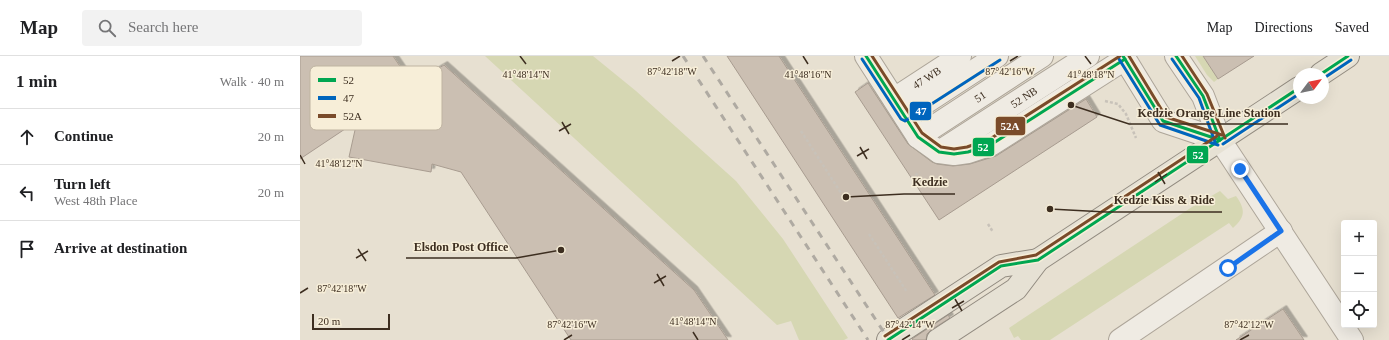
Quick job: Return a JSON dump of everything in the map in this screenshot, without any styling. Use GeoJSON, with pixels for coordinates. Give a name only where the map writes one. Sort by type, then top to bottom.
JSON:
{"type":"FeatureCollection","features":[{"type":"Feature","properties":{"kind":"main road"},"geometry":{"type":"LineString","coordinates":[[1329,69],[1348,56]]}},
{"type":"Feature","properties":{"kind":"main road"},"geometry":{"type":"LineString","coordinates":[[938,340],[1016,289],[1038,260],[1293,92]]}},
{"type":"Feature","properties":{"kind":"main road"},"geometry":{"type":"LineString","coordinates":[[888,340],[1001,266],[1038,260]]}},
{"type":"Feature","properties":{"kind":"street"},"geometry":{"type":"LineString","coordinates":[[866,56],[918,137],[939,152],[954,154],[968,152],[992,144],[1124,58],[1163,121],[1220,140]]}},
{"type":"Feature","properties":{"kind":"street","name":"47 WB"},"geometry":{"type":"LineString","coordinates":[[900,107],[960,56]]}},
{"type":"Feature","properties":{"kind":"street"},"geometry":{"type":"LineString","coordinates":[[900,107],[997,56]]}},
{"type":"Feature","properties":{"kind":"street","name":"51"},"geometry":{"type":"LineString","coordinates":[[918,137],[1042,56]]}},
{"type":"Feature","properties":{"kind":"street","name":"52 NB"},"geometry":{"type":"LineString","coordinates":[[939,152],[1088,56]]}},
{"type":"Feature","properties":{"kind":"street"},"geometry":{"type":"LineString","coordinates":[[1176,56],[1203,96],[1220,140],[1352,340]]}},
{"type":"Feature","properties":{"kind":"street"},"geometry":{"type":"LineString","coordinates":[[1120,340],[1281,231]]}},
{"type":"Feature","properties":{"kind":"path"},"geometry":{"type":"LineString","coordinates":[[1101,99],[1118,104],[1126,114],[1136,138]]}},
{"type":"Feature","properties":{"kind":"path"},"geometry":{"type":"LineString","coordinates":[[801,131],[841,193]]}},
{"type":"Feature","properties":{"kind":"path"},"geometry":{"type":"LineString","coordinates":[[911,178],[920,172]]}},
{"type":"Feature","properties":{"kind":"path"},"geometry":{"type":"LineString","coordinates":[[988,224],[993,232]]}},
{"type":"Feature","properties":{"kind":"path"},"geometry":{"type":"LineString","coordinates":[[869,234],[907,292]]}},
{"type":"Feature","properties":{"kind":"green space"},"geometry":{"type":"Polygon","coordinates":[[[485,56],[593,56],[636,91],[736,181],[783,239],[848,338],[844,340],[799,340],[791,321],[777,325],[485,56]]]}},
{"type":"Feature","properties":{"kind":"green space"},"geometry":{"type":"Polygon","coordinates":[[[1195,56],[1203,56],[1218,79],[1214,82],[1207,75],[1195,56]]]}},
{"type":"Feature","properties":{"kind":"green space"},"geometry":{"type":"Polygon","coordinates":[[[1220,191],[1228,199],[1236,196],[1243,209],[1242,217],[1233,228],[1229,223],[1050,340],[1021,340],[1018,336],[1014,338],[1009,328],[1192,207],[1220,191]]]}},
{"type":"Feature","properties":{"kind":"building"},"geometry":{"type":"Polygon","coordinates":[[[300,56],[393,56],[400,66],[310,66],[310,130],[344,130],[300,159],[300,56]]]}},
{"type":"Feature","properties":{"kind":"building"},"geometry":{"type":"Polygon","coordinates":[[[727,56],[779,56],[935,295],[898,318],[727,56]]]}},
{"type":"Feature","properties":{"kind":"building"},"geometry":{"type":"Polygon","coordinates":[[[1203,56],[1254,56],[1218,79],[1203,56]]]}},
{"type":"Feature","properties":{"kind":"building"},"geometry":{"type":"Polygon","coordinates":[[[444,65],[694,290],[728,340],[571,340],[461,172],[432,164],[431,172],[349,157],[355,130],[442,130],[442,66],[444,65]]]}},
{"type":"Feature","properties":{"kind":"building"},"geometry":{"type":"Polygon","coordinates":[[[868,83],[908,144],[937,164],[953,166],[970,164],[996,156],[1086,99],[1097,117],[939,220],[855,92],[868,83]]]}},
{"type":"Feature","properties":{"kind":"building"},"geometry":{"type":"Polygon","coordinates":[[[1283,309],[1304,340],[1236,340],[1263,322],[1283,309]]]}},
{"type":"Feature","properties":{"kind":"building"},"geometry":{"type":"Polygon","coordinates":[[[948,315],[950,318],[931,330],[927,334],[926,340],[912,339],[948,315]]]}},
{"type":"Feature","properties":{"kind":"railway"},"geometry":{"type":"LineString","coordinates":[[683,56],[868,340]]}},
{"type":"Feature","properties":{"kind":"railway"},"geometry":{"type":"LineString","coordinates":[[703,56],[889,340]]}},
{"type":"Feature","properties":{"kind":"transit line","name":"52"},"geometry":{"type":"LineString","coordinates":[[866,56],[918,137],[939,152],[954,154],[968,152],[992,144],[1125,59]]}},
{"type":"Feature","properties":{"kind":"transit line","name":"52A"},"geometry":{"type":"LineString","coordinates":[[872,56],[922,133],[941,147],[954,149],[967,147],[990,139],[1120,56]]}},
{"type":"Feature","properties":{"kind":"transit line","name":"52"},"geometry":{"type":"LineString","coordinates":[[1123,56],[1163,121],[1220,140]]}},
{"type":"Feature","properties":{"kind":"transit line","name":"52A"},"geometry":{"type":"LineString","coordinates":[[1129,56],[1166,117],[1222,135]]}},
{"type":"Feature","properties":{"kind":"transit line","name":"52"},"geometry":{"type":"LineString","coordinates":[[1176,56],[1203,96],[1220,140]]}},
{"type":"Feature","properties":{"kind":"transit line","name":"52A"},"geometry":{"type":"LineString","coordinates":[[1182,56],[1207,94],[1225,138]]}},
{"type":"Feature","properties":{"kind":"transit line","name":"52"},"geometry":{"type":"LineString","coordinates":[[1329,69],[1348,56]]}},
{"type":"Feature","properties":{"kind":"transit line","name":"47"},"geometry":{"type":"LineString","coordinates":[[862,59],[901,119],[905,121],[1000,60]]}},
{"type":"Feature","properties":{"kind":"transit line","name":"47"},"geometry":{"type":"LineString","coordinates":[[1119,59],[1160,125],[1218,145]]}},
{"type":"Feature","properties":{"kind":"transit line","name":"47"},"geometry":{"type":"LineString","coordinates":[[1172,59],[1199,98],[1215,142]]}},
{"type":"Feature","properties":{"kind":"transit line","name":"47"},"geometry":{"type":"LineString","coordinates":[[1329,75],[1351,60]]}},
{"type":"Feature","properties":{"kind":"transit line","name":"52"},"geometry":{"type":"LineString","coordinates":[[888,340],[1001,266],[1038,260],[1293,92]]}},
{"type":"Feature","properties":{"kind":"transit line","name":"47"},"geometry":{"type":"LineString","coordinates":[[1223,144],[1293,98]]}},
{"type":"Feature","properties":{"kind":"transit line","name":"52A"},"geometry":{"type":"LineString","coordinates":[[885,336],[999,262],[1036,255],[1217,136]]}},
{"type":"Feature","properties":{"kind":"place","name":"Kedzie Orange Line Station"},"geometry":{"type":"Point","coordinates":[1071,105]}},
{"type":"Feature","properties":{"kind":"place","name":"Kedzie"},"geometry":{"type":"Point","coordinates":[846,197]}},
{"type":"Feature","properties":{"kind":"place","name":"Kedzie Kiss & Ride"},"geometry":{"type":"Point","coordinates":[1050,209]}},
{"type":"Feature","properties":{"kind":"place","name":"Elsdon Post Office"},"geometry":{"type":"Point","coordinates":[561,250]}},
{"type":"Feature","properties":{"kind":"route"},"geometry":{"type":"LineString","coordinates":[[1228,268],[1281,231],[1240,169]]}}]}
